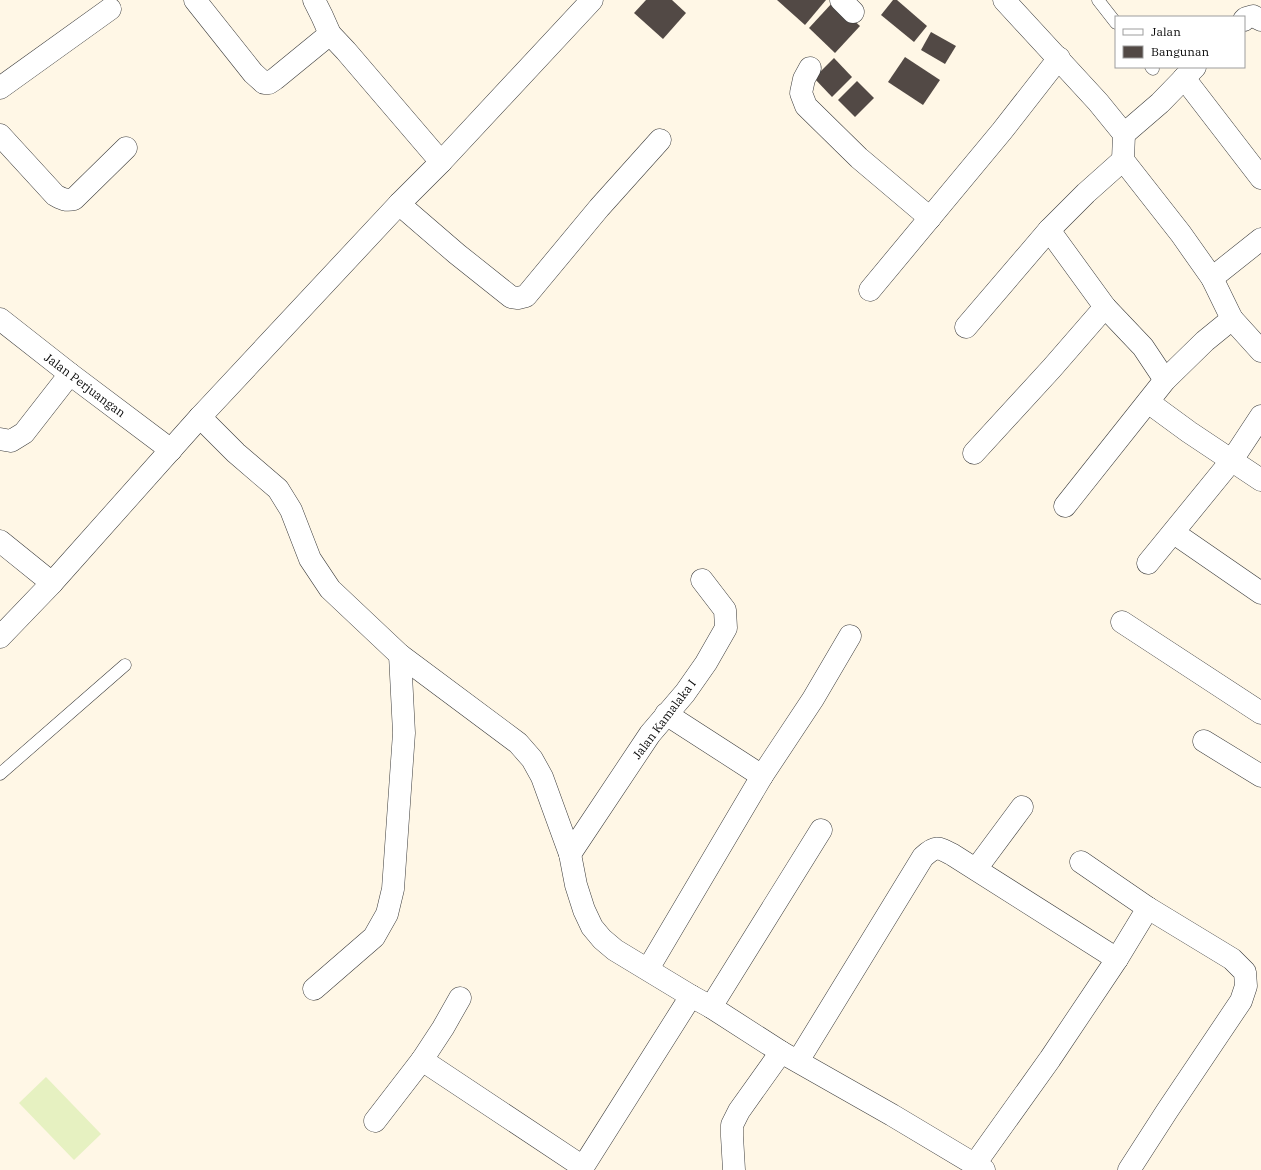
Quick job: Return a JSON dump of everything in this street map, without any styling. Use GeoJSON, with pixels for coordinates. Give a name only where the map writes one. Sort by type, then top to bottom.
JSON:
{"type":"FeatureCollection","features":[{"type":"Feature","properties":{"kind":"street"},"geometry":{"type":"LineString","coordinates":[[195,0],[253,73],[264,83],[268,83],[275,79],[330,34]]}},
{"type":"Feature","properties":{"kind":"street"},"geometry":{"type":"LineString","coordinates":[[314,0],[330,34],[346,50],[441,162]]}},
{"type":"Feature","properties":{"kind":"street"},"geometry":{"type":"LineString","coordinates":[[0,637],[52,583],[200,418],[399,204],[441,162],[592,0]]}},
{"type":"Feature","properties":{"kind":"street"},"geometry":{"type":"LineString","coordinates":[[1004,0],[1059,58],[1124,134],[1123,160],[1181,234],[1212,278],[1232,319],[1261,351]]}},
{"type":"Feature","properties":{"kind":"street"},"geometry":{"type":"LineString","coordinates":[[0,88],[110,9]]}},
{"type":"Feature","properties":{"kind":"street"},"geometry":{"type":"LineString","coordinates":[[1245,19],[1253,16],[1261,20]]}},
{"type":"Feature","properties":{"kind":"street"},"geometry":{"type":"LineString","coordinates":[[870,290],[1002,131],[1059,58]]}},
{"type":"Feature","properties":{"kind":"street"},"geometry":{"type":"LineString","coordinates":[[810,68],[804,79],[801,93],[806,106],[859,158],[930,218]]}},
{"type":"Feature","properties":{"kind":"street"},"geometry":{"type":"LineString","coordinates":[[1124,134],[1160,103],[1189,73],[1261,178]]}},
{"type":"Feature","properties":{"kind":"street"},"geometry":{"type":"LineString","coordinates":[[0,136],[55,195],[63,200],[74,199],[126,148]]}},
{"type":"Feature","properties":{"kind":"street"},"geometry":{"type":"LineString","coordinates":[[399,204],[457,254],[511,297],[518,298],[526,296],[599,208],[660,140]]}},
{"type":"Feature","properties":{"kind":"street"},"geometry":{"type":"LineString","coordinates":[[966,327],[1049,230],[1086,193],[1123,160]]}},
{"type":"Feature","properties":{"kind":"street"},"geometry":{"type":"LineString","coordinates":[[1049,230],[1105,307],[1143,347],[1165,380]]}},
{"type":"Feature","properties":{"kind":"street"},"geometry":{"type":"LineString","coordinates":[[1212,278],[1261,239]]}},
{"type":"Feature","properties":{"kind":"street"},"geometry":{"type":"LineString","coordinates":[[974,453],[1052,368],[1105,307]]}},
{"type":"Feature","properties":{"kind":"street","name":"Jalan Perjuangan"},"geometry":{"type":"LineString","coordinates":[[0,319],[171,450]]}},
{"type":"Feature","properties":{"kind":"street"},"geometry":{"type":"LineString","coordinates":[[1065,506],[1165,380],[1206,341],[1232,319]]}},
{"type":"Feature","properties":{"kind":"street"},"geometry":{"type":"LineString","coordinates":[[0,439],[11,441],[24,433],[70,374]]}},
{"type":"Feature","properties":{"kind":"street"},"geometry":{"type":"LineString","coordinates":[[1148,402],[1189,432],[1261,480]]}},
{"type":"Feature","properties":{"kind":"street"},"geometry":{"type":"LineString","coordinates":[[1148,563],[1232,460],[1261,416]]}},
{"type":"Feature","properties":{"kind":"street"},"geometry":{"type":"LineString","coordinates":[[200,418],[236,453],[278,489],[292,510],[310,559],[330,589],[400,655],[518,743],[532,759],[550,796],[570,854],[576,885],[584,910],[592,927],[602,939],[615,950],[711,1007],[789,1056],[980,1167],[1117,959],[1148,908]]}},
{"type":"Feature","properties":{"kind":"street"},"geometry":{"type":"LineString","coordinates":[[1174,533],[1261,593]]}},
{"type":"Feature","properties":{"kind":"street"},"geometry":{"type":"LineString","coordinates":[[0,541],[52,583]]}},
{"type":"Feature","properties":{"kind":"street","name":"Jalan Kamalaka I"},"geometry":{"type":"LineString","coordinates":[[570,854],[650,734],[685,693],[706,663],[726,628],[725,610],[702,580]]}},
{"type":"Feature","properties":{"kind":"street"},"geometry":{"type":"LineString","coordinates":[[1122,622],[1261,712]]}},
{"type":"Feature","properties":{"kind":"street"},"geometry":{"type":"LineString","coordinates":[[648,969],[762,776],[813,699],[850,636]]}},
{"type":"Feature","properties":{"kind":"street"},"geometry":{"type":"LineString","coordinates":[[314,989],[374,937],[387,914],[393,889],[404,733],[400,655]]}},
{"type":"Feature","properties":{"kind":"street"},"geometry":{"type":"LineString","coordinates":[[666,714],[762,776]]}},
{"type":"Feature","properties":{"kind":"street"},"geometry":{"type":"LineString","coordinates":[[1204,741],[1261,776]]}},
{"type":"Feature","properties":{"kind":"street"},"geometry":{"type":"LineString","coordinates":[[976,869],[1022,806]]}},
{"type":"Feature","properties":{"kind":"street"},"geometry":{"type":"LineString","coordinates":[[711,1007],[821,830]]}},
{"type":"Feature","properties":{"kind":"street"},"geometry":{"type":"LineString","coordinates":[[734,1170],[732,1125],[739,1111],[789,1056],[923,857],[931,849],[940,848],[976,869],[1117,959]]}},
{"type":"Feature","properties":{"kind":"street"},"geometry":{"type":"LineString","coordinates":[[1081,862],[1148,908],[1232,959],[1246,972],[1246,986],[1241,1001],[1129,1170]]}},
{"type":"Feature","properties":{"kind":"street"},"geometry":{"type":"LineString","coordinates":[[422,1060],[582,1168],[691,996]]}},
{"type":"Feature","properties":{"kind":"street"},"geometry":{"type":"LineString","coordinates":[[375,1121],[422,1060],[460,998]]}},
{"type":"Feature","properties":{"kind":"lane"},"geometry":{"type":"LineString","coordinates":[[1098,0],[1115,22]]}},
{"type":"Feature","properties":{"kind":"lane"},"geometry":{"type":"LineString","coordinates":[[0,774],[125,665]]}},
{"type":"Feature","properties":{"kind":"green space"},"geometry":{"type":"Polygon","coordinates":[[[46,1077],[101,1134],[74,1160],[19,1103],[46,1077]]]}},
{"type":"Feature","properties":{"kind":"building"},"geometry":{"type":"Polygon","coordinates":[[[646,0],[672,0],[686,13],[663,39],[634,13],[646,0]]]}},
{"type":"Feature","properties":{"kind":"building"},"geometry":{"type":"Polygon","coordinates":[[[777,0],[826,0],[805,25],[777,0]]]}},
{"type":"Feature","properties":{"kind":"building"},"geometry":{"type":"Polygon","coordinates":[[[893,0],[897,0],[927,26],[914,42],[881,15],[893,0]]]}},
{"type":"Feature","properties":{"kind":"building"},"geometry":{"type":"Polygon","coordinates":[[[833,2],[860,26],[835,53],[809,28],[833,2]]]}},
{"type":"Feature","properties":{"kind":"building"},"geometry":{"type":"Polygon","coordinates":[[[931,32],[956,46],[945,64],[921,50],[931,32]]]}},
{"type":"Feature","properties":{"kind":"building"},"geometry":{"type":"Polygon","coordinates":[[[905,57],[940,80],[923,105],[888,82],[905,57]]]}},
{"type":"Feature","properties":{"kind":"building"},"geometry":{"type":"Polygon","coordinates":[[[834,58],[852,77],[832,97],[814,78],[834,58]]]}},
{"type":"Feature","properties":{"kind":"building"},"geometry":{"type":"Polygon","coordinates":[[[857,81],[874,98],[855,117],[838,100],[857,81]]]}}]}
